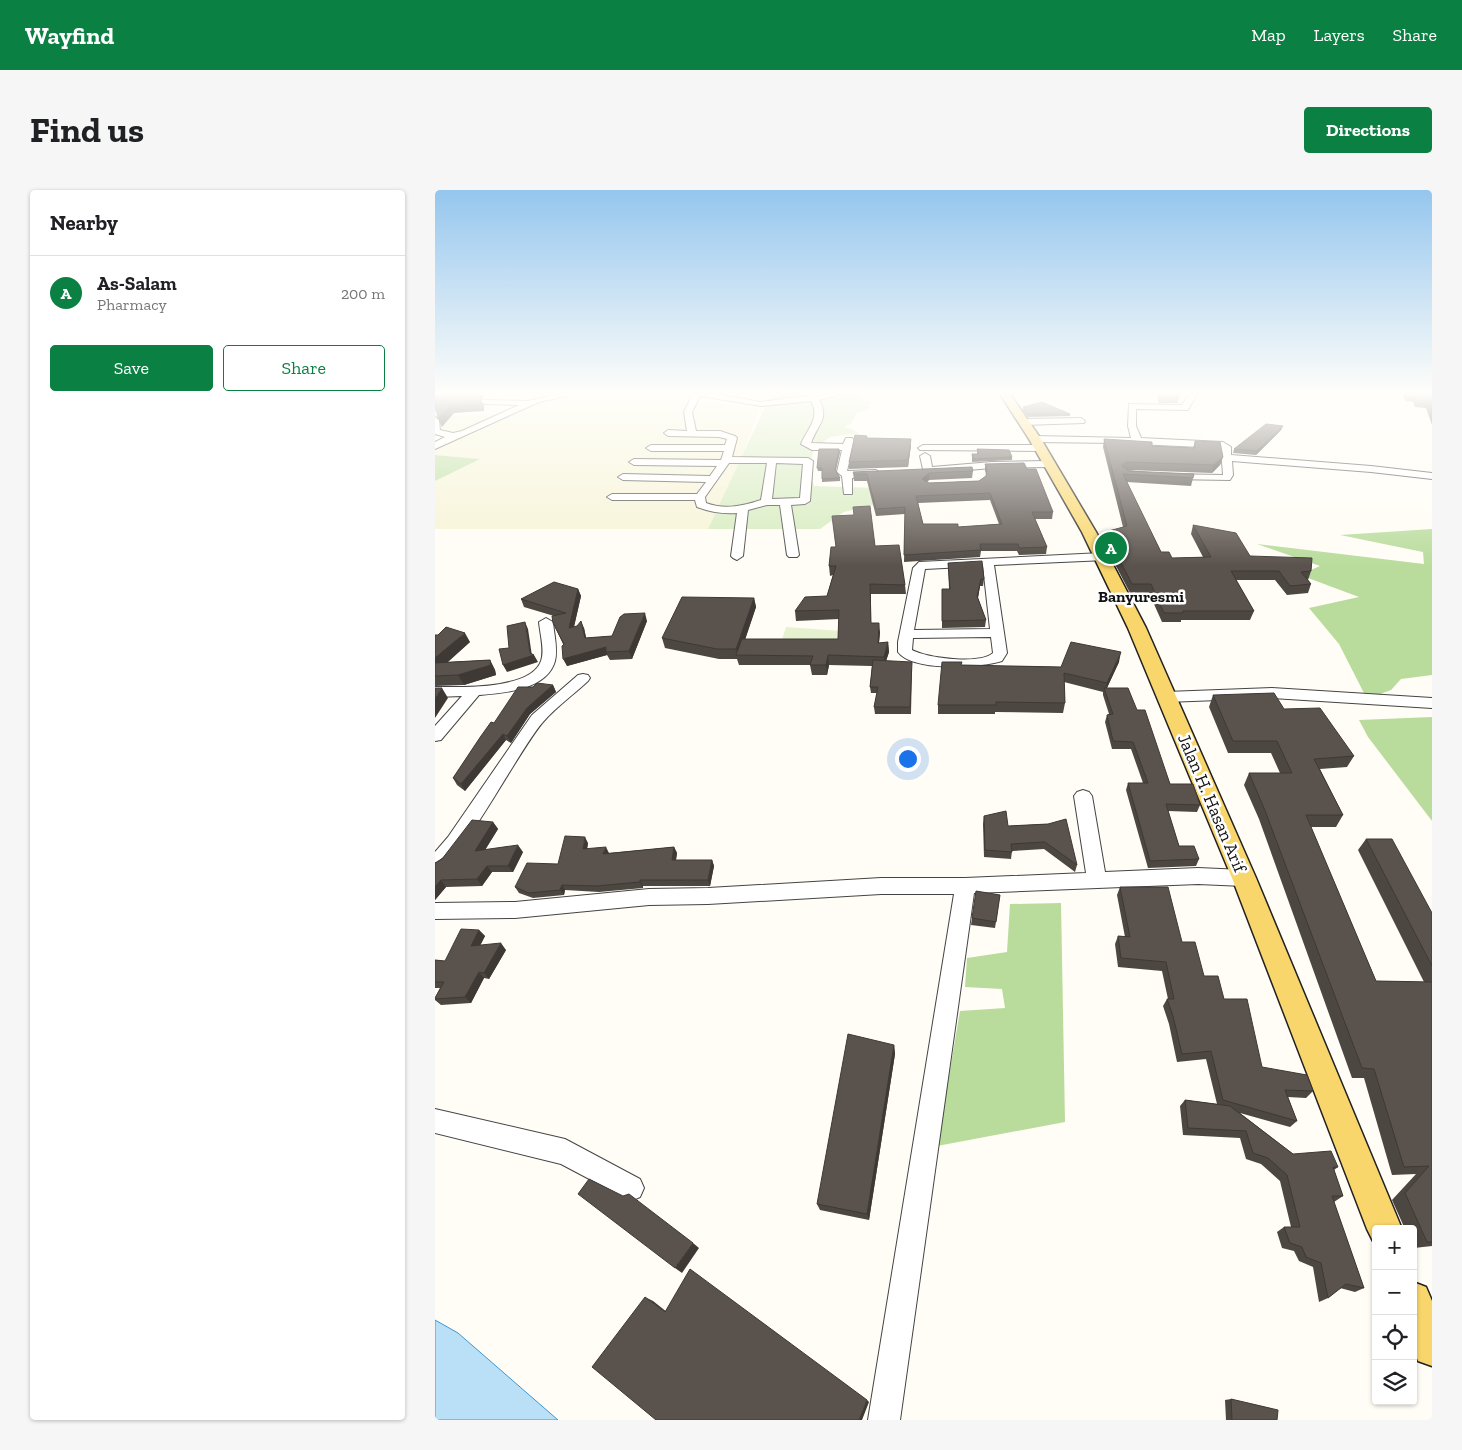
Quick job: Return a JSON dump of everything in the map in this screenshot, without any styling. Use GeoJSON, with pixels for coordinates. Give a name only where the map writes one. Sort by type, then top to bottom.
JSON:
{"type":"FeatureCollection","features":[{"type":"Feature","properties":{"kind":"main road","name":"Jalan H. Hasan Arif"},"geometry":{"type":"LineString","coordinates":[[1042,451],[1089,532],[1137,628],[1244,878],[1383,1225]]}},
{"type":"Feature","properties":{"kind":"main road"},"geometry":{"type":"LineString","coordinates":[[1417,1310],[1432,1347]]}},
{"type":"Feature","properties":{"kind":"street"},"geometry":{"type":"LineString","coordinates":[[634,462],[725,462],[808,461],[805,474],[805,501],[766,502],[743,509],[709,509],[701,505],[700,497],[725,462],[729,451]]}},
{"type":"Feature","properties":{"kind":"street"},"geometry":{"type":"LineString","coordinates":[[846,451],[842,472],[847,475],[886,473]]}},
{"type":"Feature","properties":{"kind":"street"},"geometry":{"type":"LineString","coordinates":[[932,451],[924,452],[928,469],[934,470]]}},
{"type":"Feature","properties":{"kind":"street"},"geometry":{"type":"LineString","coordinates":[[915,471],[978,471],[1019,451]]}},
{"type":"Feature","properties":{"kind":"street"},"geometry":{"type":"LineString","coordinates":[[1155,475],[1226,478],[1228,475],[1226,451]]}},
{"type":"Feature","properties":{"kind":"street"},"geometry":{"type":"LineString","coordinates":[[1227,458],[1371,469],[1432,476]]}},
{"type":"Feature","properties":{"kind":"street"},"geometry":{"type":"LineString","coordinates":[[766,502],[772,461]]}},
{"type":"Feature","properties":{"kind":"street"},"geometry":{"type":"LineString","coordinates":[[847,475],[848,492]]}},
{"type":"Feature","properties":{"kind":"street"},"geometry":{"type":"LineString","coordinates":[[623,478],[712,479]]}},
{"type":"Feature","properties":{"kind":"street"},"geometry":{"type":"LineString","coordinates":[[612,497],[700,497]]}},
{"type":"Feature","properties":{"kind":"street"},"geometry":{"type":"LineString","coordinates":[[785,502],[793,555]]}},
{"type":"Feature","properties":{"kind":"street"},"geometry":{"type":"LineString","coordinates":[[737,556],[743,509]]}},
{"type":"Feature","properties":{"kind":"street"},"geometry":{"type":"LineString","coordinates":[[988,562],[999,656],[995,659],[979,662],[921,659],[909,655],[904,649],[919,568],[922,566],[988,562],[1102,557]]}},
{"type":"Feature","properties":{"kind":"street"},"geometry":{"type":"LineString","coordinates":[[435,692],[504,688],[537,676],[548,661],[546,622]]}},
{"type":"Feature","properties":{"kind":"street"},"geometry":{"type":"LineString","coordinates":[[907,634],[997,633]]}},
{"type":"Feature","properties":{"kind":"street"},"geometry":{"type":"LineString","coordinates":[[435,864],[454,842],[537,719],[583,678]]}},
{"type":"Feature","properties":{"kind":"street"},"geometry":{"type":"LineString","coordinates":[[435,736],[475,690]]}},
{"type":"Feature","properties":{"kind":"street"},"geometry":{"type":"LineString","coordinates":[[1166,697],[1272,693],[1432,703]]}},
{"type":"Feature","properties":{"kind":"street"},"geometry":{"type":"LineString","coordinates":[[1083,796],[1097,880]]}},
{"type":"Feature","properties":{"kind":"street"},"geometry":{"type":"LineString","coordinates":[[435,911],[515,910],[649,897],[708,896],[803,889],[881,886],[965,886],[1198,876],[1244,878]]}},
{"type":"Feature","properties":{"kind":"street"},"geometry":{"type":"LineString","coordinates":[[884,1420],[965,886]]}},
{"type":"Feature","properties":{"kind":"street"},"geometry":{"type":"LineString","coordinates":[[435,1120],[565,1152],[631,1188]]}},
{"type":"Feature","properties":{"kind":"shaded area"},"geometry":{"type":"Polygon","coordinates":[[[435,451],[744,451],[708,529],[435,529],[435,481],[479,459],[435,455],[435,451]]]}},
{"type":"Feature","properties":{"kind":"green space"},"geometry":{"type":"Polygon","coordinates":[[[744,451],[813,451],[809,468],[814,486],[877,488],[874,505],[844,512],[820,529],[708,529],[744,451]]]}},
{"type":"Feature","properties":{"kind":"green space"},"geometry":{"type":"Polygon","coordinates":[[[435,455],[480,459],[435,481],[435,455]]]}},
{"type":"Feature","properties":{"kind":"green space"},"geometry":{"type":"Polygon","coordinates":[[[1432,529],[1432,675],[1401,679],[1391,690],[1367,699],[1339,644],[1309,608],[1359,597],[1300,575],[1320,566],[1257,544],[1424,564],[1423,552],[1340,535],[1432,529]]]}},
{"type":"Feature","properties":{"kind":"green space"},"geometry":{"type":"Polygon","coordinates":[[[786,627],[841,631],[837,649],[780,646],[786,627]]]}},
{"type":"Feature","properties":{"kind":"green space"},"geometry":{"type":"Polygon","coordinates":[[[1432,717],[1432,821],[1368,737],[1359,720],[1432,717]]]}},
{"type":"Feature","properties":{"kind":"green space"},"geometry":{"type":"Polygon","coordinates":[[[1061,903],[1065,1122],[937,1146],[960,1011],[1005,1008],[1002,989],[965,987],[967,958],[1007,952],[1010,904],[1061,903]]]}},
{"type":"Feature","properties":{"kind":"water"},"geometry":{"type":"Polygon","coordinates":[[[435,1320],[458,1333],[558,1420],[435,1420],[435,1320]]]}},
{"type":"Feature","properties":{"kind":"building"},"geometry":{"type":"Polygon","coordinates":[[[819,451],[839,451],[835,469],[840,478],[822,479],[822,468],[817,468],[819,451]]]}},
{"type":"Feature","properties":{"kind":"building"},"geometry":{"type":"Polygon","coordinates":[[[851,451],[909,451],[908,460],[849,462],[851,451]]]}},
{"type":"Feature","properties":{"kind":"building"},"geometry":{"type":"Polygon","coordinates":[[[978,451],[1010,451],[1012,457],[973,459],[972,454],[979,454],[978,451]]]}},
{"type":"Feature","properties":{"kind":"building"},"geometry":{"type":"Polygon","coordinates":[[[1107,451],[1222,451],[1223,457],[1214,465],[1126,462],[1122,466],[1129,471],[1194,474],[1193,478],[1123,474],[1161,552],[1169,552],[1172,558],[1211,557],[1193,525],[1236,533],[1250,556],[1312,558],[1311,571],[1301,572],[1311,584],[1290,586],[1279,571],[1231,571],[1254,611],[1183,611],[1183,613],[1164,613],[1151,584],[1132,584],[1105,532],[1127,526],[1107,451]]]}},
{"type":"Feature","properties":{"kind":"building"},"geometry":{"type":"Polygon","coordinates":[[[1024,463],[1027,469],[1036,469],[1053,512],[1032,512],[1047,547],[1019,548],[1018,544],[980,544],[981,550],[904,555],[905,507],[876,509],[867,474],[854,474],[853,472],[972,467],[973,471],[929,473],[922,479],[929,483],[979,481],[986,476],[987,469],[985,464],[1024,463]],[[990,493],[916,496],[923,524],[958,524],[958,527],[1002,524],[990,493]]]}},
{"type":"Feature","properties":{"kind":"building"},"geometry":{"type":"Polygon","coordinates":[[[870,506],[875,546],[899,545],[905,585],[870,584],[871,623],[879,623],[878,643],[888,642],[884,657],[828,655],[826,665],[810,665],[813,656],[736,655],[742,639],[838,639],[839,610],[795,611],[805,597],[827,596],[836,566],[829,566],[831,547],[836,547],[832,516],[854,515],[853,507],[870,506]]]}},
{"type":"Feature","properties":{"kind":"building"},"geometry":{"type":"Polygon","coordinates":[[[982,561],[984,579],[981,579],[977,596],[986,620],[942,621],[942,589],[950,589],[948,563],[982,561]]]}},
{"type":"Feature","properties":{"kind":"building"},"geometry":{"type":"Polygon","coordinates":[[[554,582],[578,589],[569,628],[577,626],[581,621],[585,638],[612,636],[620,617],[624,614],[645,613],[629,651],[606,652],[606,647],[563,659],[562,646],[564,644],[553,623],[552,616],[566,613],[521,599],[554,582]]]}},
{"type":"Feature","properties":{"kind":"building"},"geometry":{"type":"Polygon","coordinates":[[[682,597],[754,598],[736,649],[717,649],[662,638],[682,597]]]}},
{"type":"Feature","properties":{"kind":"building"},"geometry":{"type":"Polygon","coordinates":[[[525,622],[530,653],[534,655],[503,665],[499,649],[509,648],[507,626],[525,622]]]}},
{"type":"Feature","properties":{"kind":"building"},"geometry":{"type":"Polygon","coordinates":[[[446,627],[465,633],[435,658],[435,635],[438,635],[446,627]]]}},
{"type":"Feature","properties":{"kind":"building"},"geometry":{"type":"Polygon","coordinates":[[[1071,642],[1121,652],[1107,683],[1064,673],[1065,703],[996,702],[996,705],[938,705],[942,662],[962,662],[961,665],[1061,667],[1071,642]]]}},
{"type":"Feature","properties":{"kind":"building"},"geometry":{"type":"Polygon","coordinates":[[[490,660],[491,665],[458,675],[435,676],[435,663],[490,660]]]}},
{"type":"Feature","properties":{"kind":"building"},"geometry":{"type":"Polygon","coordinates":[[[873,660],[912,662],[910,707],[874,707],[878,687],[870,687],[873,660]]]}},
{"type":"Feature","properties":{"kind":"building"},"geometry":{"type":"Polygon","coordinates":[[[537,683],[553,685],[527,708],[507,736],[503,734],[461,784],[453,778],[491,722],[494,723],[518,687],[533,687],[537,683]]]}},
{"type":"Feature","properties":{"kind":"building"},"geometry":{"type":"Polygon","coordinates":[[[435,688],[442,688],[435,699],[435,688]]]}},
{"type":"Feature","properties":{"kind":"building"},"geometry":{"type":"Polygon","coordinates":[[[1104,688],[1128,688],[1137,710],[1145,710],[1170,784],[1193,784],[1200,805],[1166,804],[1179,846],[1194,846],[1199,859],[1150,861],[1128,783],[1148,783],[1133,742],[1113,741],[1107,715],[1113,714],[1104,688]]]}},
{"type":"Feature","properties":{"kind":"building"},"geometry":{"type":"Polygon","coordinates":[[[1274,693],[1284,709],[1320,708],[1354,756],[1314,759],[1343,815],[1306,815],[1376,981],[1432,982],[1432,1242],[1427,1242],[1405,1193],[1429,1166],[1404,1167],[1374,1069],[1362,1068],[1249,773],[1292,773],[1277,741],[1233,741],[1213,695],[1274,693]]]}},
{"type":"Feature","properties":{"kind":"building"},"geometry":{"type":"Polygon","coordinates":[[[1006,811],[1008,826],[1048,824],[1066,819],[1077,865],[1045,842],[1011,844],[1012,852],[985,850],[984,816],[1006,811]]]}},
{"type":"Feature","properties":{"kind":"building"},"geometry":{"type":"Polygon","coordinates":[[[472,820],[493,822],[475,851],[518,845],[508,866],[487,866],[477,879],[441,880],[435,887],[435,863],[442,859],[472,820]]]}},
{"type":"Feature","properties":{"kind":"building"},"geometry":{"type":"Polygon","coordinates":[[[565,836],[585,837],[583,849],[606,847],[603,854],[674,847],[672,860],[712,860],[708,880],[640,880],[640,882],[596,886],[562,885],[560,890],[529,893],[515,887],[527,863],[558,864],[565,836]]]}},
{"type":"Feature","properties":{"kind":"building"},"geometry":{"type":"Polygon","coordinates":[[[1366,839],[1392,839],[1432,913],[1432,966],[1366,839]]]}},
{"type":"Feature","properties":{"kind":"building"},"geometry":{"type":"Polygon","coordinates":[[[1120,887],[1168,887],[1182,942],[1195,942],[1204,976],[1218,976],[1224,999],[1247,999],[1262,1067],[1307,1075],[1313,1091],[1285,1090],[1297,1121],[1223,1100],[1211,1051],[1182,1054],[1167,999],[1174,999],[1166,962],[1121,958],[1118,936],[1130,937],[1120,887]]]}},
{"type":"Feature","properties":{"kind":"building"},"geometry":{"type":"Polygon","coordinates":[[[976,891],[1000,895],[996,922],[972,918],[976,891]]]}},
{"type":"Feature","properties":{"kind":"building"},"geometry":{"type":"Polygon","coordinates":[[[461,929],[479,930],[471,946],[501,943],[484,973],[479,972],[465,997],[435,999],[444,982],[435,982],[435,960],[445,961],[461,929]]]}},
{"type":"Feature","properties":{"kind":"building"},"geometry":{"type":"Polygon","coordinates":[[[848,1034],[894,1045],[867,1214],[817,1204],[848,1034]]]}},
{"type":"Feature","properties":{"kind":"building"},"geometry":{"type":"Polygon","coordinates":[[[1185,1100],[1230,1106],[1293,1154],[1331,1151],[1338,1167],[1333,1167],[1343,1196],[1332,1196],[1364,1288],[1346,1284],[1328,1298],[1321,1263],[1306,1257],[1302,1247],[1290,1243],[1284,1227],[1300,1227],[1287,1175],[1268,1158],[1253,1153],[1246,1131],[1188,1128],[1185,1100]]]}},
{"type":"Feature","properties":{"kind":"building"},"geometry":{"type":"Polygon","coordinates":[[[589,1179],[623,1196],[629,1194],[693,1243],[675,1268],[578,1194],[589,1179]]]}},
{"type":"Feature","properties":{"kind":"building"},"geometry":{"type":"Polygon","coordinates":[[[690,1269],[867,1400],[859,1420],[656,1420],[592,1367],[645,1297],[665,1312],[690,1269]]]}},
{"type":"Feature","properties":{"kind":"building"},"geometry":{"type":"Polygon","coordinates":[[[1231,1399],[1278,1410],[1277,1420],[1232,1420],[1231,1399]]]}},
{"type":"Feature","properties":{"kind":"place","name":"As-Salam"},"geometry":{"type":"Point","coordinates":[1111,548]}},
{"type":"Feature","properties":{"kind":"district","name":"Banyuresmi"},"geometry":{"type":"Point","coordinates":[1141,596]}}]}
